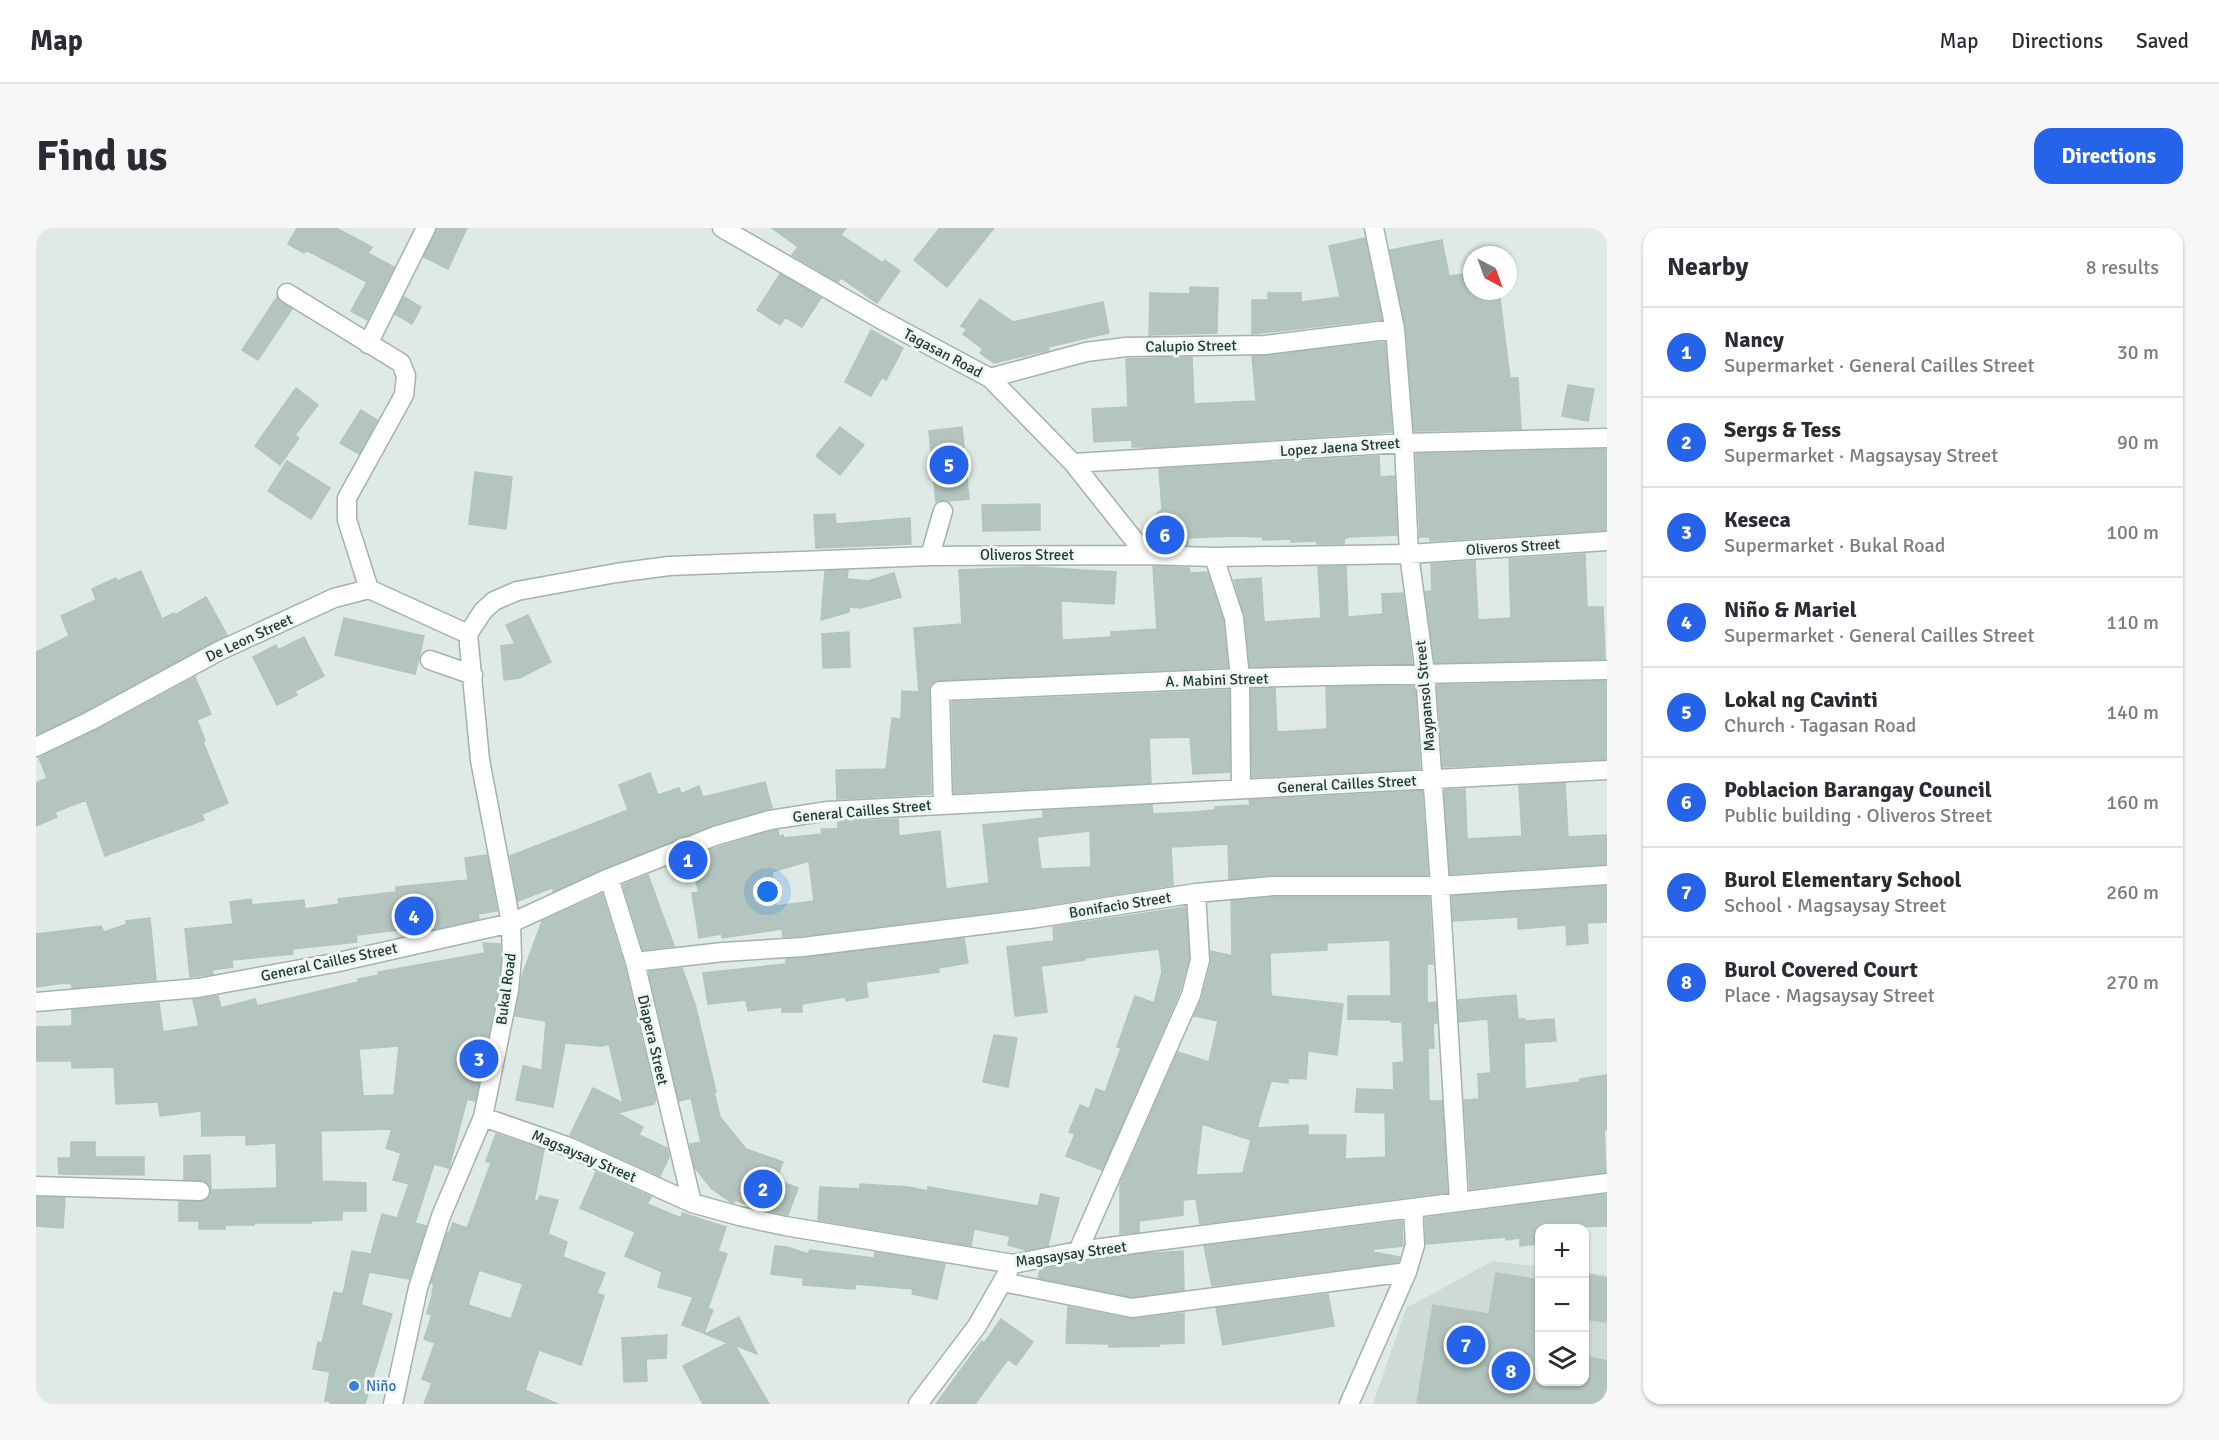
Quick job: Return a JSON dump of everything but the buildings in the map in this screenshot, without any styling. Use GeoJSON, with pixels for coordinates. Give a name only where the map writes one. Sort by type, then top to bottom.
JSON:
{"type":"FeatureCollection","features":[{"type":"Feature","properties":{"kind":"street"},"geometry":{"type":"LineString","coordinates":[[368,344],[426,228]]}},
{"type":"Feature","properties":{"kind":"street","name":"Tagasan Road"},"geometry":{"type":"LineString","coordinates":[[722,228],[880,319],[990,378],[1073,464],[1146,555]]}},
{"type":"Feature","properties":{"kind":"street","name":"Maypansol Street"},"geometry":{"type":"LineString","coordinates":[[1374,228],[1395,329],[1404,443],[1409,554],[1425,673],[1459,1202]]}},
{"type":"Feature","properties":{"kind":"street"},"geometry":{"type":"LineString","coordinates":[[287,293],[401,363],[406,376],[404,395],[347,498],[347,520],[369,589],[468,634]]}},
{"type":"Feature","properties":{"kind":"street","name":"Calupio Street"},"geometry":{"type":"LineString","coordinates":[[990,378],[1086,352],[1126,347],[1265,345],[1395,329]]}},
{"type":"Feature","properties":{"kind":"street","name":"Lopez Jaena Street"},"geometry":{"type":"LineString","coordinates":[[1073,464],[1404,443],[1607,438]]}},
{"type":"Feature","properties":{"kind":"street"},"geometry":{"type":"LineString","coordinates":[[930,556],[943,511]]}},
{"type":"Feature","properties":{"kind":"street","name":"Oliveros Street"},"geometry":{"type":"LineString","coordinates":[[468,634],[483,611],[503,596],[517,591],[616,573],[669,567],[930,556],[1215,557],[1409,554],[1607,541]]}},
{"type":"Feature","properties":{"kind":"street"},"geometry":{"type":"LineString","coordinates":[[1215,557],[1234,618],[1240,678],[1241,789]]}},
{"type":"Feature","properties":{"kind":"street","name":"De Leon Street"},"geometry":{"type":"LineString","coordinates":[[36,747],[90,721],[219,651],[334,598],[369,589]]}},
{"type":"Feature","properties":{"kind":"street","name":"Bukal Road"},"geometry":{"type":"LineString","coordinates":[[393,1404],[418,1288],[441,1216],[483,1118],[509,990],[512,958],[511,923],[480,760],[468,634]]}},
{"type":"Feature","properties":{"kind":"street"},"geometry":{"type":"LineString","coordinates":[[430,660],[473,675]]}},
{"type":"Feature","properties":{"kind":"street","name":"A. Mabini Street"},"geometry":{"type":"LineString","coordinates":[[943,805],[940,691],[1240,678],[1607,670]]}},
{"type":"Feature","properties":{"kind":"street","name":"General Cailles Street"},"geometry":{"type":"LineString","coordinates":[[36,1002],[198,988],[334,963],[511,923],[609,878],[715,836],[770,820],[828,811],[1607,770]]}},
{"type":"Feature","properties":{"kind":"street","name":"Bonifacio Street"},"geometry":{"type":"LineString","coordinates":[[635,962],[814,945],[1037,918],[1196,893],[1273,886],[1440,886],[1607,875]]}},
{"type":"Feature","properties":{"kind":"street","name":"Diapera Street"},"geometry":{"type":"LineString","coordinates":[[609,878],[635,962],[692,1203]]}},
{"type":"Feature","properties":{"kind":"street"},"geometry":{"type":"LineString","coordinates":[[1078,1251],[1191,995],[1200,960],[1196,893]]}},
{"type":"Feature","properties":{"kind":"street","name":"Magsaysay Street"},"geometry":{"type":"LineString","coordinates":[[483,1118],[569,1147],[692,1203],[785,1226],[1013,1263],[1078,1251],[1607,1183]]}},
{"type":"Feature","properties":{"kind":"street"},"geometry":{"type":"LineString","coordinates":[[36,1186],[200,1191]]}},
{"type":"Feature","properties":{"kind":"street"},"geometry":{"type":"LineString","coordinates":[[1349,1404],[1407,1272],[1414,1245],[1413,1208]]}},
{"type":"Feature","properties":{"kind":"street"},"geometry":{"type":"LineString","coordinates":[[918,1404],[977,1326],[1013,1263]]}},
{"type":"Feature","properties":{"kind":"street"},"geometry":{"type":"LineString","coordinates":[[1003,1282],[1132,1308],[1407,1272]]}},
{"type":"Feature","properties":{"kind":"shaded area"},"geometry":{"type":"Polygon","coordinates":[[[1493,1261],[1535,1266],[1535,1386],[1589,1386],[1589,1273],[1607,1275],[1607,1404],[1373,1404],[1406,1308],[1493,1261]]]}},
{"type":"Feature","properties":{"kind":"place","name":"Lokal ng Cavinti"},"geometry":{"type":"Point","coordinates":[949,465]}},
{"type":"Feature","properties":{"kind":"place","name":"Poblacion Barangay Council"},"geometry":{"type":"Point","coordinates":[1165,535]}},
{"type":"Feature","properties":{"kind":"place","name":"Nancy"},"geometry":{"type":"Point","coordinates":[688,860]}},
{"type":"Feature","properties":{"kind":"place","name":"Niño & Mariel"},"geometry":{"type":"Point","coordinates":[414,916]}},
{"type":"Feature","properties":{"kind":"place","name":"Keseca"},"geometry":{"type":"Point","coordinates":[479,1059]}},
{"type":"Feature","properties":{"kind":"place","name":"Sergs & Tess"},"geometry":{"type":"Point","coordinates":[763,1189]}},
{"type":"Feature","properties":{"kind":"place","name":"Burol Elementary School"},"geometry":{"type":"Point","coordinates":[1466,1345]}},
{"type":"Feature","properties":{"kind":"place","name":"Burol Covered Court"},"geometry":{"type":"Point","coordinates":[1511,1371]}},
{"type":"Feature","properties":{"kind":"place","name":"Niño"},"geometry":{"type":"Point","coordinates":[354,1386]}}]}
